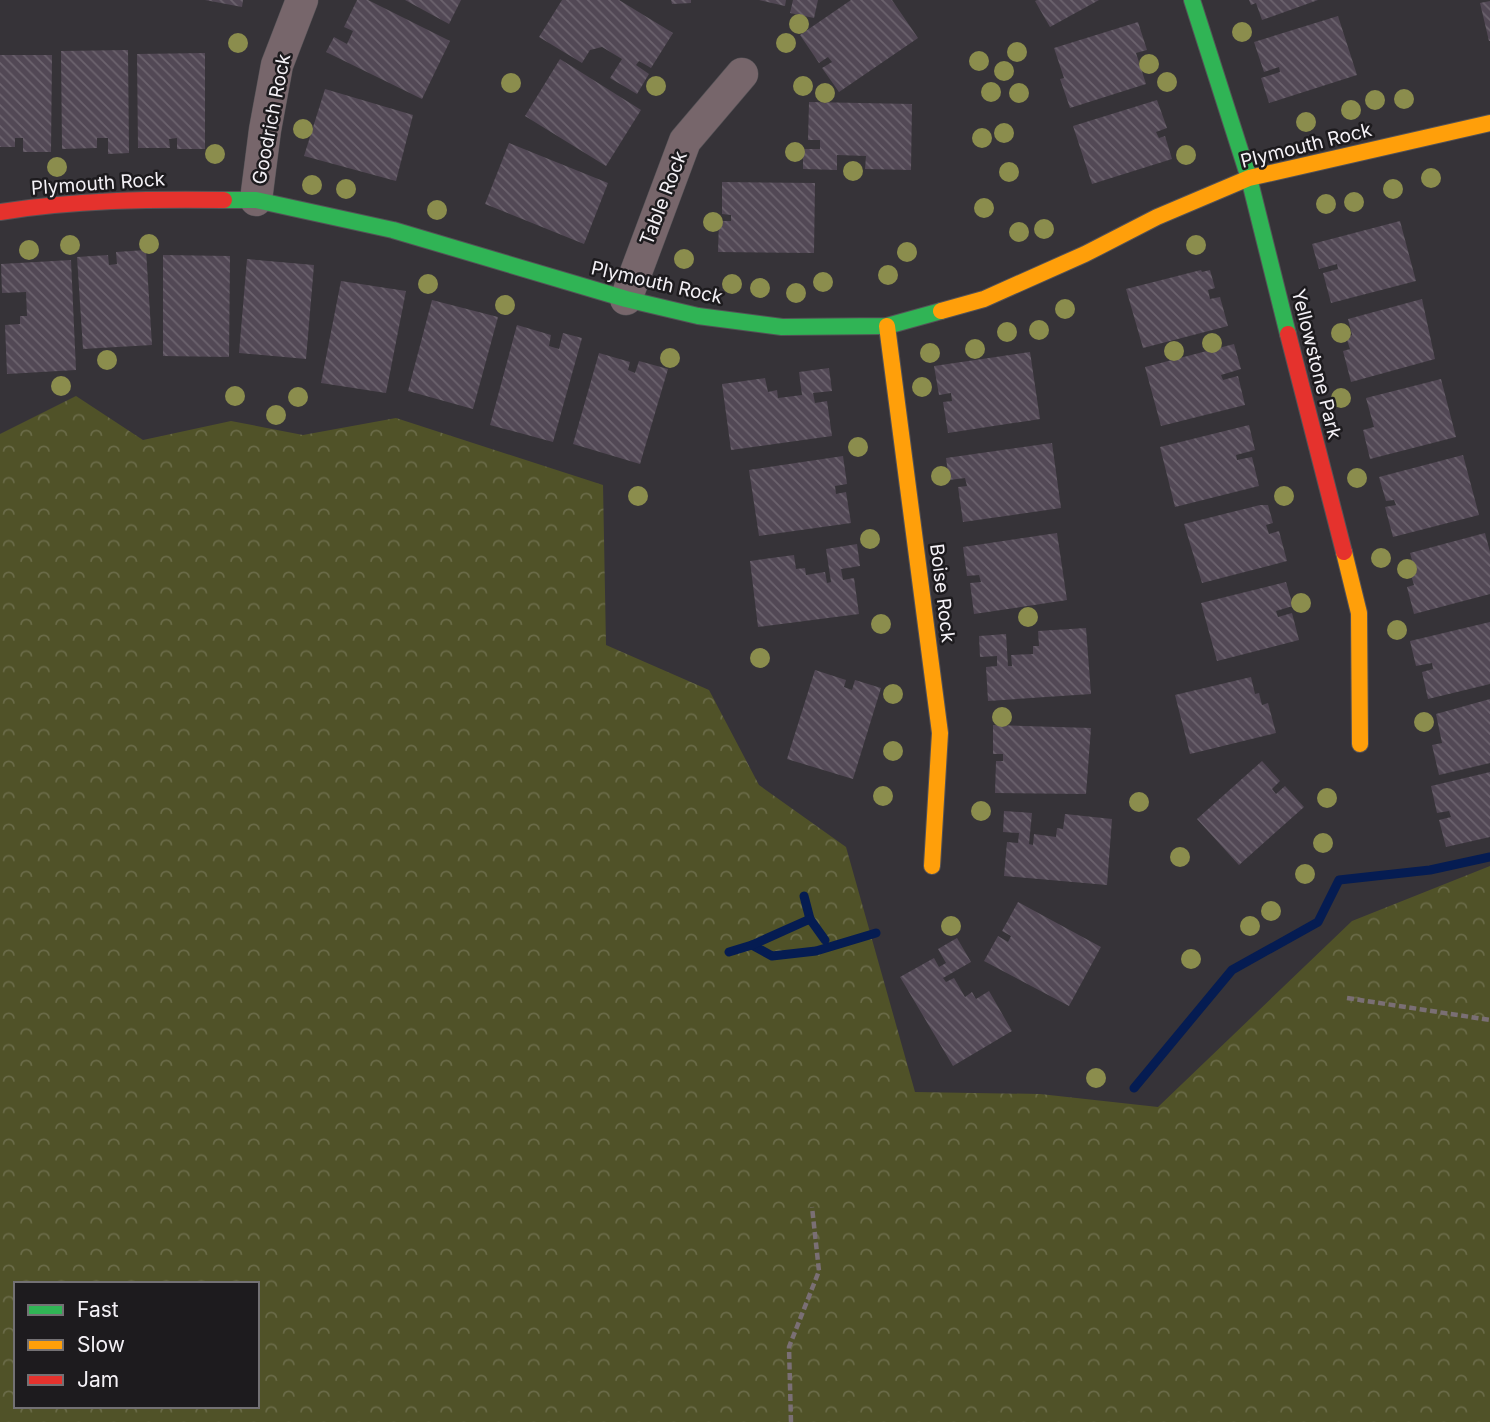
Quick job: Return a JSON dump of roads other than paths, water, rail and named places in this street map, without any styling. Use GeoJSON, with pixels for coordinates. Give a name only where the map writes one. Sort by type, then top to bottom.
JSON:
{"type":"FeatureCollection","features":[{"type":"Feature","properties":{"kind":"street","name":"Goodrich Rock"},"geometry":{"type":"LineString","coordinates":[[256,200],[277,65],[302,0]]}},
{"type":"Feature","properties":{"kind":"street","name":"Yellowstone Park"},"geometry":{"type":"LineString","coordinates":[[1192,0],[1249,178],[1359,613],[1360,744]]}},
{"type":"Feature","properties":{"kind":"street","name":"Table Rock"},"geometry":{"type":"LineString","coordinates":[[626,299],[685,141],[742,74]]}},
{"type":"Feature","properties":{"kind":"street","name":"Plymouth Rock"},"geometry":{"type":"LineString","coordinates":[[0,212],[51,204],[141,199],[256,200],[393,230],[626,299],[698,316],[782,327],[887,326],[984,299],[1085,254],[1157,217],[1249,178],[1490,123]]}},
{"type":"Feature","properties":{"kind":"street","name":"Boise Rock"},"geometry":{"type":"LineString","coordinates":[[887,326],[940,733],[932,866]]}},
{"type":"Feature","properties":{"kind":"waterway"},"geometry":{"type":"LineString","coordinates":[[1134,1088],[1232,970],[1318,922],[1339,880],[1430,870],[1490,857]]}},
{"type":"Feature","properties":{"kind":"waterway"},"geometry":{"type":"LineString","coordinates":[[804,896],[810,919],[808,920]]}},
{"type":"Feature","properties":{"kind":"waterway"},"geometry":{"type":"LineString","coordinates":[[729,952],[752,945],[810,919],[825,940]]}},
{"type":"Feature","properties":{"kind":"waterway"},"geometry":{"type":"LineString","coordinates":[[752,945],[772,956],[816,951],[876,933]]}}]}
